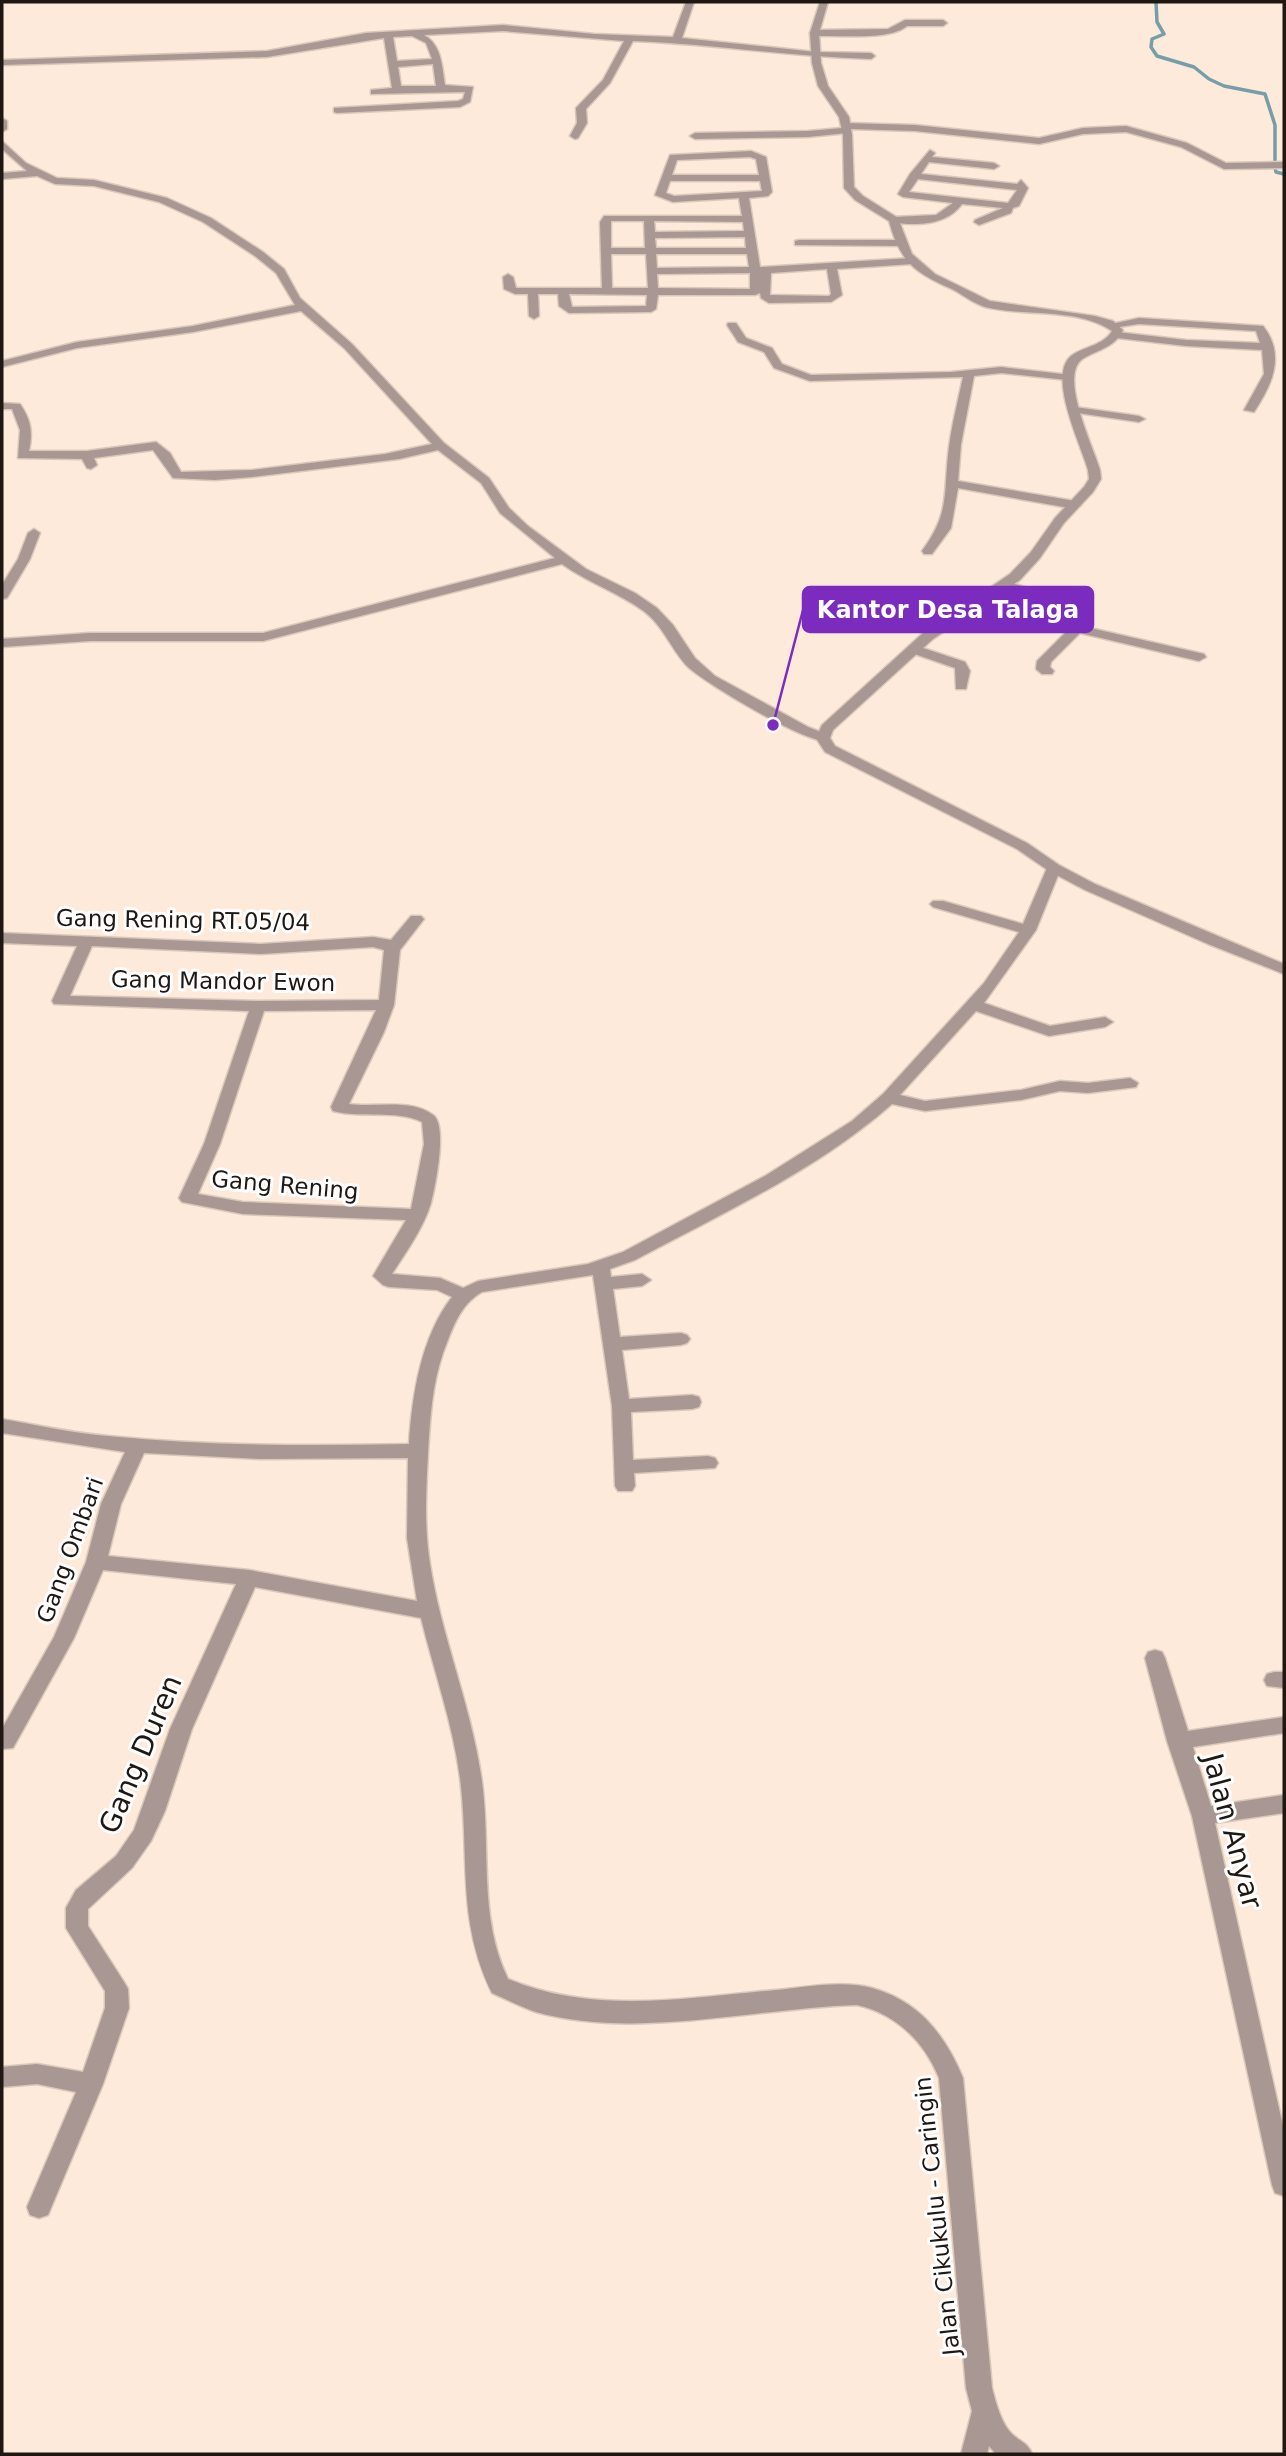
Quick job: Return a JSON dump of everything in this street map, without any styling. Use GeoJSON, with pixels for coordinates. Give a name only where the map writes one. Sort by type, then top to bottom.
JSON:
{"type":"FeatureCollection","features":[{"type":"Feature","properties":{"kind":"street"},"geometry":{"type":"LineString","coordinates":[[677,39],[690,2]]}},
{"type":"Feature","properties":{"kind":"street"},"geometry":{"type":"LineString","coordinates":[[824,2],[824,10],[816,22],[814,33],[816,55],[820,79],[847,128],[849,188],[859,198],[890,217],[945,217],[954,210],[959,201]]}},
{"type":"Feature","properties":{"kind":"street"},"geometry":{"type":"LineString","coordinates":[[814,33],[888,32],[897,30],[905,23],[943,23]]}},
{"type":"Feature","properties":{"kind":"street"},"geometry":{"type":"LineString","coordinates":[[2,66],[267,54],[388,34],[516,28],[594,37],[677,39],[816,55],[871,56]]}},
{"type":"Feature","properties":{"kind":"street"},"geometry":{"type":"LineString","coordinates":[[412,33],[430,42],[442,88]]}},
{"type":"Feature","properties":{"kind":"street"},"geometry":{"type":"LineString","coordinates":[[388,34],[399,90]]}},
{"type":"Feature","properties":{"kind":"street"},"geometry":{"type":"LineString","coordinates":[[575,136],[582,123],[582,108],[607,82],[630,38]]}},
{"type":"Feature","properties":{"kind":"street"},"geometry":{"type":"LineString","coordinates":[[395,64],[437,61]]}},
{"type":"Feature","properties":{"kind":"street"},"geometry":{"type":"LineString","coordinates":[[337,110],[460,104],[467,100],[470,89],[374,92]]}},
{"type":"Feature","properties":{"kind":"street"},"geometry":{"type":"LineString","coordinates":[[2,121],[2,129]]}},
{"type":"Feature","properties":{"kind":"street"},"geometry":{"type":"LineString","coordinates":[[695,136],[804,134],[847,128],[934,129],[1039,141],[1083,131],[1126,129],[1184,145],[1224,166],[1284,165]]}},
{"type":"Feature","properties":{"kind":"street"},"geometry":{"type":"LineString","coordinates":[[2,145],[23,165],[58,182],[94,183],[122,192],[147,195],[207,220],[276,267],[285,279],[290,295],[348,346],[440,446],[479,475],[509,515],[563,560],[652,611],[668,628],[691,661],[709,679],[823,738],[830,749],[1022,846],[1054,868],[1180,927],[1284,969]]}},
{"type":"Feature","properties":{"kind":"street"},"geometry":{"type":"LineString","coordinates":[[713,154],[715,178]]}},
{"type":"Feature","properties":{"kind":"street"},"geometry":{"type":"LineString","coordinates":[[713,154],[760,155],[767,192],[744,197],[665,198],[660,192],[670,159],[713,154]]}},
{"type":"Feature","properties":{"kind":"street"},"geometry":{"type":"LineString","coordinates":[[890,217],[913,176],[928,156],[994,166]]}},
{"type":"Feature","properties":{"kind":"street"},"geometry":{"type":"LineString","coordinates":[[2,176],[42,172]]}},
{"type":"Feature","properties":{"kind":"street"},"geometry":{"type":"LineString","coordinates":[[903,194],[1009,206],[1015,204],[1022,185],[913,176]]}},
{"type":"Feature","properties":{"kind":"street"},"geometry":{"type":"LineString","coordinates":[[666,178],[764,178]]}},
{"type":"Feature","properties":{"kind":"street"},"geometry":{"type":"LineString","coordinates":[[744,197],[746,219],[760,281],[769,300],[833,299],[837,295],[832,268]]}},
{"type":"Feature","properties":{"kind":"street"},"geometry":{"type":"LineString","coordinates":[[979,222],[1007,211],[1009,206]]}},
{"type":"Feature","properties":{"kind":"street"},"geometry":{"type":"LineString","coordinates":[[890,217],[912,261],[924,274],[986,304],[1088,318],[1114,330],[1186,343],[1267,347]]}},
{"type":"Feature","properties":{"kind":"street"},"geometry":{"type":"LineString","coordinates":[[563,291],[566,308],[581,311],[650,309],[653,291],[649,218]]}},
{"type":"Feature","properties":{"kind":"street"},"geometry":{"type":"LineString","coordinates":[[607,291],[606,220],[746,219]]}},
{"type":"Feature","properties":{"kind":"street"},"geometry":{"type":"LineString","coordinates":[[649,235],[749,234]]}},
{"type":"Feature","properties":{"kind":"street"},"geometry":{"type":"LineString","coordinates":[[799,243],[902,243]]}},
{"type":"Feature","properties":{"kind":"street"},"geometry":{"type":"LineString","coordinates":[[607,251],[753,251]]}},
{"type":"Feature","properties":{"kind":"street"},"geometry":{"type":"LineString","coordinates":[[509,277],[509,289],[653,291],[760,281],[832,268],[912,261]]}},
{"type":"Feature","properties":{"kind":"street"},"geometry":{"type":"LineString","coordinates":[[652,271],[760,281]]}},
{"type":"Feature","properties":{"kind":"street"},"geometry":{"type":"LineString","coordinates":[[533,291],[534,316]]}},
{"type":"Feature","properties":{"kind":"street"},"geometry":{"type":"LineString","coordinates":[[2,364],[87,343],[179,331],[302,307]]}},
{"type":"Feature","properties":{"kind":"street"},"geometry":{"type":"LineString","coordinates":[[823,738],[834,721],[940,627],[1005,585],[1036,555],[1059,521],[1095,479],[1092,460],[1067,377],[1068,368],[1074,360],[1114,330],[1139,321],[1255,326],[1264,332],[1271,373],[1250,410]]}},
{"type":"Feature","properties":{"kind":"street"},"geometry":{"type":"LineString","coordinates":[[732,325],[742,340],[765,348],[778,366],[804,377],[833,379],[1015,370],[1067,377]]}},
{"type":"Feature","properties":{"kind":"street"},"geometry":{"type":"LineString","coordinates":[[928,551],[938,541],[947,525],[953,502],[954,450],[969,373]]}},
{"type":"Feature","properties":{"kind":"street"},"geometry":{"type":"LineString","coordinates":[[2,406],[16,406],[24,418],[27,432],[22,455],[90,461],[156,446],[166,456],[177,475],[278,477],[328,463],[395,457],[440,446]]}},
{"type":"Feature","properties":{"kind":"street"},"geometry":{"type":"LineString","coordinates":[[1075,410],[1139,419]]}},
{"type":"Feature","properties":{"kind":"street"},"geometry":{"type":"LineString","coordinates":[[953,484],[1075,505]]}},
{"type":"Feature","properties":{"kind":"street"},"geometry":{"type":"LineString","coordinates":[[2,595],[24,559],[34,533]]}},
{"type":"Feature","properties":{"kind":"street"},"geometry":{"type":"LineString","coordinates":[[2,643],[90,637],[263,637],[563,560]]}},
{"type":"Feature","properties":{"kind":"street"},"geometry":{"type":"LineString","coordinates":[[1005,585],[1037,594],[1039,599],[1032,606],[1034,609],[1082,624],[1044,662],[1043,669],[1046,671]]}},
{"type":"Feature","properties":{"kind":"street"},"geometry":{"type":"LineString","coordinates":[[1078,629],[1199,657]]}},
{"type":"Feature","properties":{"kind":"street"},"geometry":{"type":"LineString","coordinates":[[914,649],[960,665],[963,671],[961,686]]}},
{"type":"Feature","properties":{"kind":"street"},"geometry":{"type":"LineString","coordinates":[[602,1275],[771,1180],[858,1125],[890,1098],[975,1005],[1028,930],[1054,868]]}},
{"type":"Feature","properties":{"kind":"street"},"geometry":{"type":"LineString","coordinates":[[938,904],[1028,930]]}},
{"type":"Feature","properties":{"kind":"street"},"geometry":{"type":"LineString","coordinates":[[416,919],[392,948],[386,1005],[376,1032],[339,1107],[349,1110],[408,1111],[429,1119],[432,1126],[432,1144],[422,1203],[407,1237],[383,1274],[383,1279],[440,1284],[463,1295],[478,1287],[559,1276],[602,1275],[642,1280]]}},
{"type":"Feature","properties":{"kind":"street","name":"Gang Rening RT.05/04"},"geometry":{"type":"LineString","coordinates":[[2,938],[261,948],[383,942],[392,948]]}},
{"type":"Feature","properties":{"kind":"street","name":"Gang Mandor Ewon"},"geometry":{"type":"LineString","coordinates":[[86,943],[60,1002],[258,1006],[386,1005]]}},
{"type":"Feature","properties":{"kind":"street"},"geometry":{"type":"LineString","coordinates":[[975,1005],[1049,1031],[1105,1022]]}},
{"type":"Feature","properties":{"kind":"street","name":"Gang Rening"},"geometry":{"type":"LineString","coordinates":[[258,1006],[212,1144],[188,1198],[243,1208],[415,1215]]}},
{"type":"Feature","properties":{"kind":"street"},"geometry":{"type":"LineString","coordinates":[[890,1098],[925,1106],[1021,1094],[1060,1086],[1088,1088],[1130,1083]]}},
{"type":"Feature","properties":{"kind":"street"},"geometry":{"type":"LineString","coordinates":[[602,1275],[621,1406],[625,1477],[708,1463]]}},
{"type":"Feature","properties":{"kind":"street","name":"Jalan Cikukulu - Caringin"},"geometry":{"type":"LineString","coordinates":[[463,1295],[448,1317],[434,1355],[418,1422],[416,1530],[420,1566],[469,1768],[481,1924],[488,1962],[500,1986],[541,2002],[595,2010],[706,2008],[840,1995],[871,1997],[905,2014],[939,2049],[951,2078],[976,2361],[985,2411],[1002,2442],[1019,2454]]}},
{"type":"Feature","properties":{"kind":"street"},"geometry":{"type":"LineString","coordinates":[[612,1344],[681,1339]]}},
{"type":"Feature","properties":{"kind":"street"},"geometry":{"type":"LineString","coordinates":[[621,1406],[692,1402]]}},
{"type":"Feature","properties":{"kind":"street"},"geometry":{"type":"LineString","coordinates":[[2,1426],[69,1440],[137,1447],[418,1451]]}},
{"type":"Feature","properties":{"kind":"street","name":"Gang Ombari"},"geometry":{"type":"LineString","coordinates":[[5,1742],[58,1650],[96,1562],[111,1504],[137,1447]]}},
{"type":"Feature","properties":{"kind":"street"},"geometry":{"type":"LineString","coordinates":[[96,1562],[249,1578],[431,1612]]}},
{"type":"Feature","properties":{"kind":"street","name":"Gang Duren"},"geometry":{"type":"LineString","coordinates":[[39,2207],[91,2084],[117,2008],[116,1989],[82,1940],[75,1919],[77,1908],[83,1897],[124,1862],[143,1835],[154,1811],[181,1729],[249,1578]]}},
{"type":"Feature","properties":{"kind":"street","name":"Jalan Anyar"},"geometry":{"type":"LineString","coordinates":[[1155,1658],[1178,1741],[1203,1816],[1284,2185]]}},
{"type":"Feature","properties":{"kind":"street"},"geometry":{"type":"LineString","coordinates":[[1178,1741],[1284,1725]]}},
{"type":"Feature","properties":{"kind":"street"},"geometry":{"type":"LineString","coordinates":[[1203,1816],[1284,1804]]}},
{"type":"Feature","properties":{"kind":"street"},"geometry":{"type":"LineString","coordinates":[[2,2077],[37,2074],[91,2084]]}},
{"type":"Feature","properties":{"kind":"street"},"geometry":{"type":"LineString","coordinates":[[974,2454],[985,2411]]}},
{"type":"Feature","properties":{"kind":"waterway"},"geometry":{"type":"LineString","coordinates":[[1156,2],[1157,22],[1164,34],[1152,39],[1151,47],[1157,56],[1194,67],[1209,79],[1224,86],[1265,94],[1275,125],[1275,168],[1276,172],[1284,174]]}},
{"type":"Feature","properties":{"kind":"place","name":"Kantor Desa Talaga"},"geometry":{"type":"Point","coordinates":[773,725]}}]}
